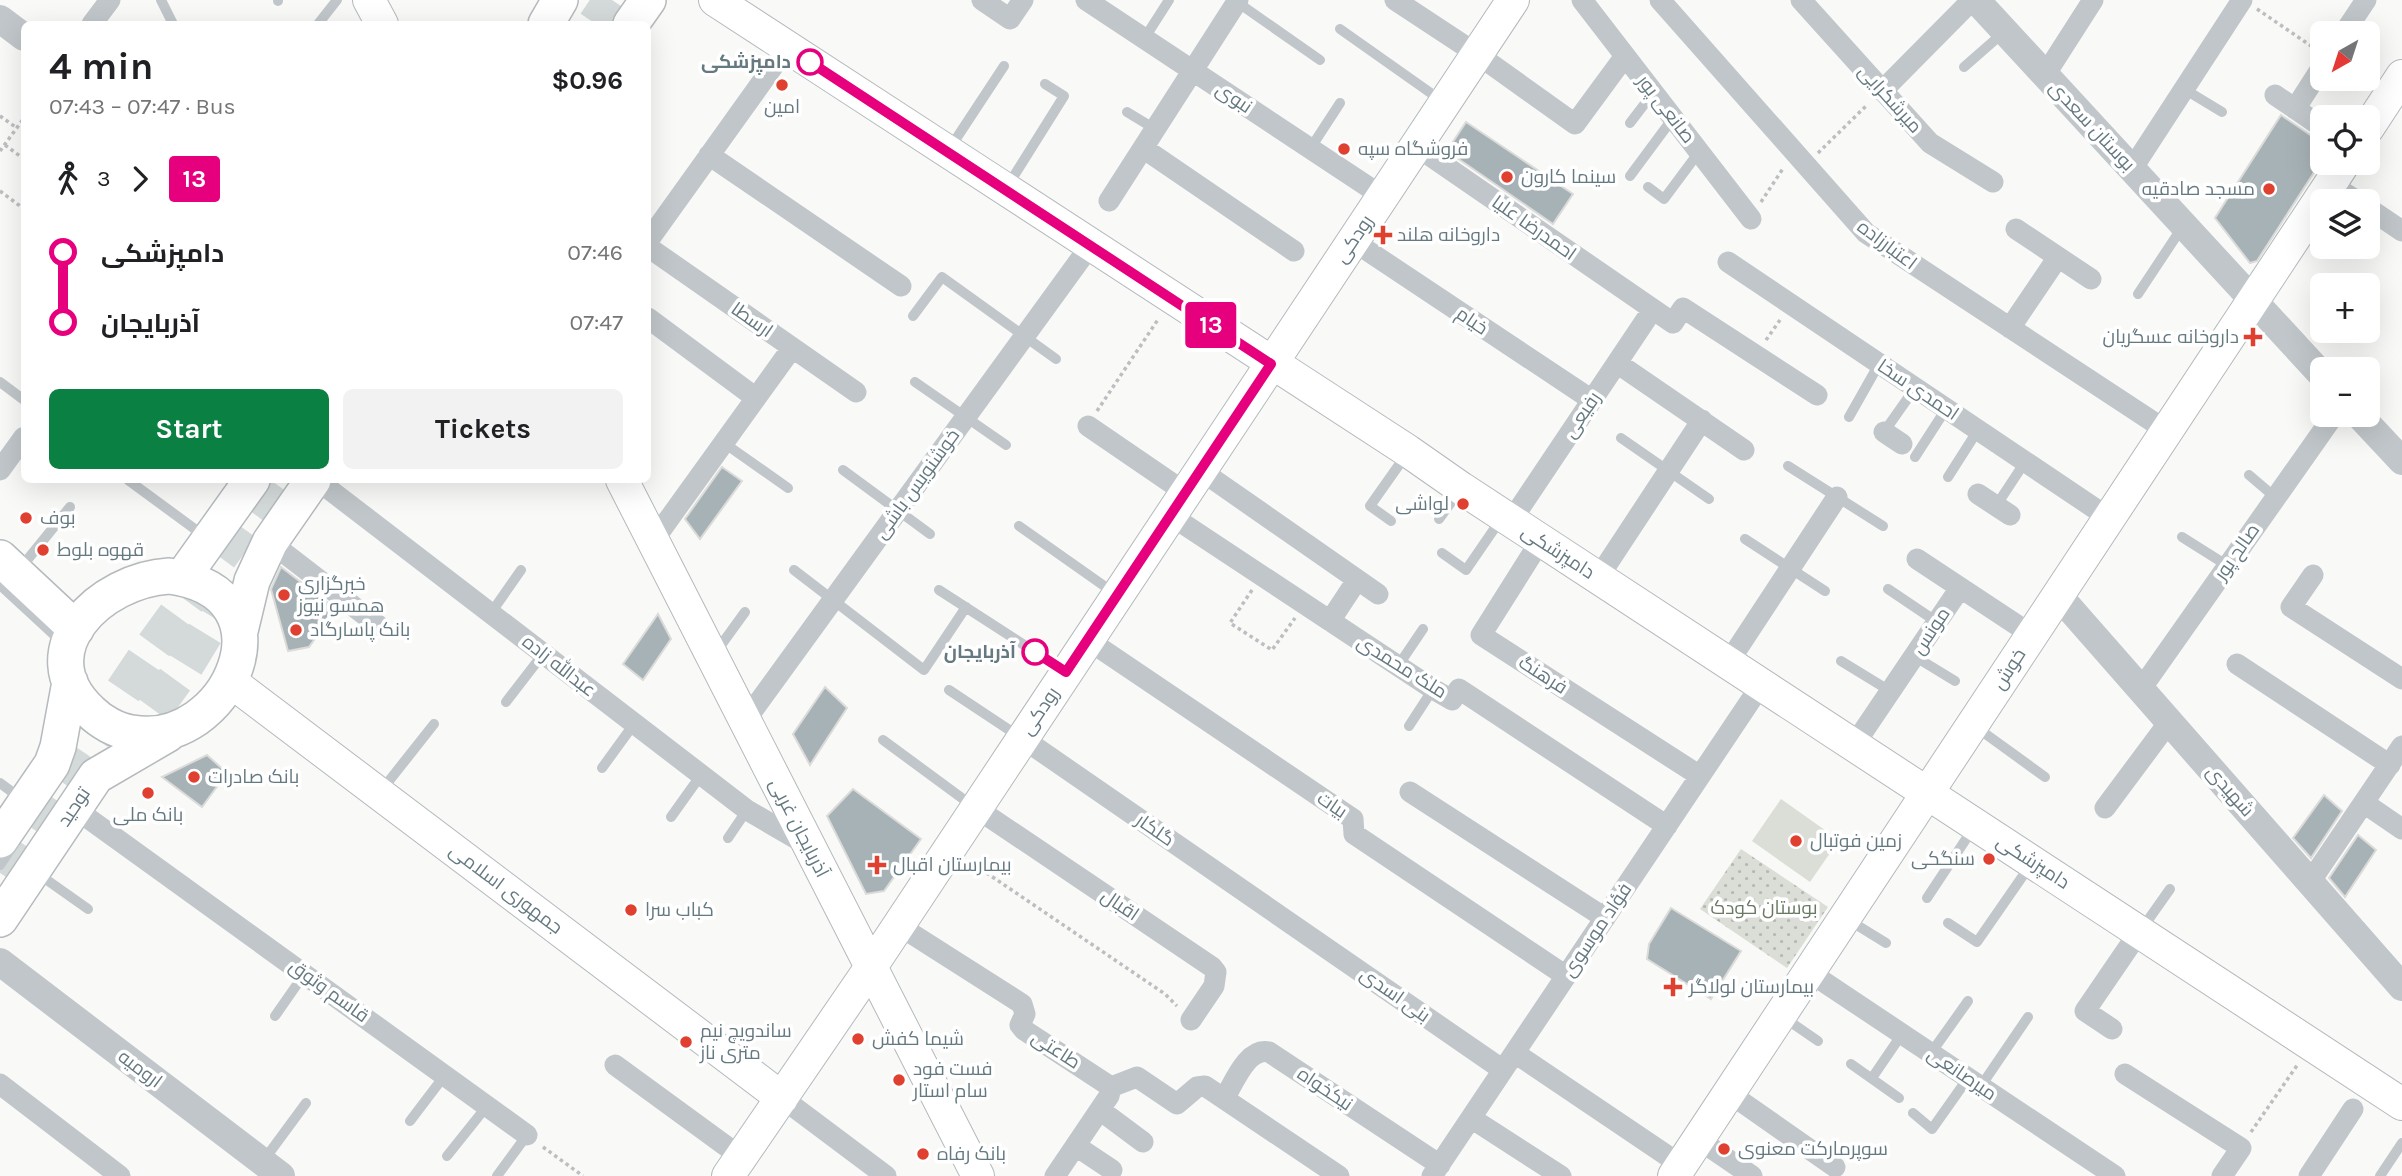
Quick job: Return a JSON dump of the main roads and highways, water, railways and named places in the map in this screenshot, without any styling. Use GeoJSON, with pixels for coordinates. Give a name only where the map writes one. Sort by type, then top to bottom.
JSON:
{"type":"FeatureCollection","features":[{"type":"Feature","properties":{"kind":"main road"},"geometry":{"type":"LineString","coordinates":[[369,0],[380,21]]}},
{"type":"Feature","properties":{"kind":"main road"},"geometry":{"type":"LineString","coordinates":[[390,0],[400,21]]}},
{"type":"Feature","properties":{"kind":"main road"},"geometry":{"type":"LineString","coordinates":[[614,21],[628,0]]}},
{"type":"Feature","properties":{"kind":"main road"},"geometry":{"type":"LineString","coordinates":[[633,21],[648,0]]}},
{"type":"Feature","properties":{"kind":"main road","name":"دامپزشکی"},"geometry":{"type":"LineString","coordinates":[[715,0],[2402,1104]]}},
{"type":"Feature","properties":{"kind":"main road","name":"رودکی"},"geometry":{"type":"LineString","coordinates":[[735,1166],[871,967],[1513,0]]}},
{"type":"Feature","properties":{"kind":"main road"},"geometry":{"type":"LineString","coordinates":[[2380,110],[2402,76]]}},
{"type":"Feature","properties":{"kind":"main road","name":"خوش"},"geometry":{"type":"LineString","coordinates":[[1678,1171],[2336,175]]}},
{"type":"Feature","properties":{"kind":"main road"},"geometry":{"type":"LineString","coordinates":[[182,578],[250,483]]}},
{"type":"Feature","properties":{"kind":"main road"},"geometry":{"type":"LineString","coordinates":[[5,572],[75,674],[93,714],[117,729],[131,733],[164,731],[197,718],[214,704],[230,681],[239,654],[240,631],[252,581],[270,542],[313,483]]}},
{"type":"Feature","properties":{"kind":"main road","name":"آذربایجان غربی"},"geometry":{"type":"LineString","coordinates":[[624,483],[978,1176]]}},
{"type":"Feature","properties":{"kind":"main road"},"geometry":{"type":"LineString","coordinates":[[12,814],[52,764],[75,674],[98,603],[125,586],[156,577],[182,578],[204,585],[224,600],[240,631]]}},
{"type":"Feature","properties":{"kind":"main road","name":"جمهوری اسلامی"},"geometry":{"type":"LineString","coordinates":[[230,681],[782,1098]]}},
{"type":"Feature","properties":{"kind":"main road","name":"توحید"},"geometry":{"type":"LineString","coordinates":[[0,919],[16,867],[74,797],[96,776],[164,731]]}},
{"type":"Feature","properties":{"kind":"tunnel"},"geometry":{"type":"LineString","coordinates":[[598,21],[612,0]]}},
{"type":"Feature","properties":{"kind":"tunnel"},"geometry":{"type":"LineString","coordinates":[[0,873],[153,647],[273,483]]}},
{"type":"Feature","properties":{"kind":"tunnel"},"geometry":{"type":"LineString","coordinates":[[121,754],[185,666],[240,576]]}},
{"type":"Feature","properties":{"kind":"place","name":"دامپزشکی"},"geometry":{"type":"Point","coordinates":[810,62]}},
{"type":"Feature","properties":{"kind":"place","name":"امین"},"geometry":{"type":"Point","coordinates":[782,85]}},
{"type":"Feature","properties":{"kind":"place","name":"فروشگاه سپه"},"geometry":{"type":"Point","coordinates":[1344,149]}},
{"type":"Feature","properties":{"kind":"place","name":"سینما کارون"},"geometry":{"type":"Point","coordinates":[1507,177]}},
{"type":"Feature","properties":{"kind":"place","name":"مسجد صادقیه"},"geometry":{"type":"Point","coordinates":[2269,189]}},
{"type":"Feature","properties":{"kind":"place","name":"داروخانه هلند"},"geometry":{"type":"Point","coordinates":[1383,235]}},
{"type":"Feature","properties":{"kind":"place","name":"داروخانه عسگریان"},"geometry":{"type":"Point","coordinates":[2253,337]}},
{"type":"Feature","properties":{"kind":"place","name":"لواشی"},"geometry":{"type":"Point","coordinates":[1463,504]}},
{"type":"Feature","properties":{"kind":"place","name":"بوف"},"geometry":{"type":"Point","coordinates":[26,518]}},
{"type":"Feature","properties":{"kind":"place","name":"قهوه بلوط"},"geometry":{"type":"Point","coordinates":[43,550]}},
{"type":"Feature","properties":{"kind":"place","name":"خبرگزاری همسو نیوز"},"geometry":{"type":"Point","coordinates":[284,595]}},
{"type":"Feature","properties":{"kind":"place","name":"بانک پاسارگاد"},"geometry":{"type":"Point","coordinates":[296,630]}},
{"type":"Feature","properties":{"kind":"place","name":"آذربایجان"},"geometry":{"type":"Point","coordinates":[1035,652]}},
{"type":"Feature","properties":{"kind":"place","name":"بانک صادرات"},"geometry":{"type":"Point","coordinates":[194,777]}},
{"type":"Feature","properties":{"kind":"place","name":"بانک ملی"},"geometry":{"type":"Point","coordinates":[148,793]}},
{"type":"Feature","properties":{"kind":"place","name":"زمین فوتبال"},"geometry":{"type":"Point","coordinates":[1796,841]}},
{"type":"Feature","properties":{"kind":"place","name":"سنگکی"},"geometry":{"type":"Point","coordinates":[1989,859]}},
{"type":"Feature","properties":{"kind":"place","name":"بیمارستان اقبال"},"geometry":{"type":"Point","coordinates":[877,865]}},
{"type":"Feature","properties":{"kind":"place","name":"کباب سرا"},"geometry":{"type":"Point","coordinates":[631,910]}},
{"type":"Feature","properties":{"kind":"place","name":"بیمارستان لولاگر"},"geometry":{"type":"Point","coordinates":[1673,987]}},
{"type":"Feature","properties":{"kind":"place","name":"شیما کفش"},"geometry":{"type":"Point","coordinates":[858,1039]}},
{"type":"Feature","properties":{"kind":"place","name":"ساندویچ نیم متری ناز"},"geometry":{"type":"Point","coordinates":[686,1042]}},
{"type":"Feature","properties":{"kind":"place","name":"فست فود سام استار"},"geometry":{"type":"Point","coordinates":[899,1080]}},
{"type":"Feature","properties":{"kind":"place","name":"سوپرمارکت معنوی"},"geometry":{"type":"Point","coordinates":[1724,1149]}},
{"type":"Feature","properties":{"kind":"place","name":"بانک رفاه"},"geometry":{"type":"Point","coordinates":[923,1154]}},
{"type":"Feature","properties":{"kind":"park label","name":"بوستان کودک"},"geometry":{"type":"Point","coordinates":[1764,908]}}]}
